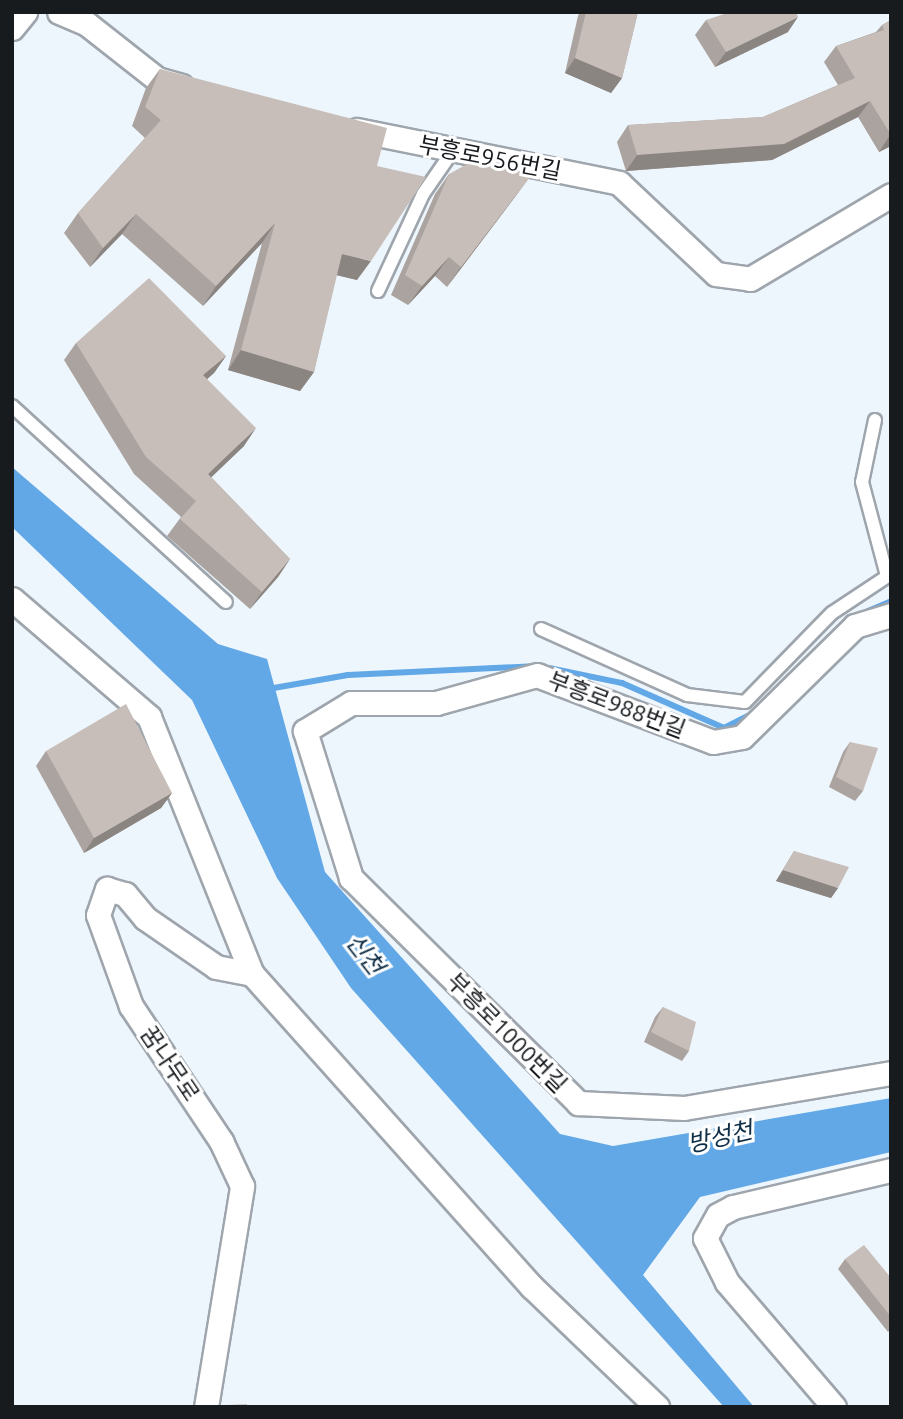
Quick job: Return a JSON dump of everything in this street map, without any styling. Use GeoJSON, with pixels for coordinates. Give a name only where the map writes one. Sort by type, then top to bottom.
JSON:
{"type":"FeatureCollection","features":[{"type":"Feature","properties":{"kind":"street"},"geometry":{"type":"LineString","coordinates":[[12,27],[25,12]]}},
{"type":"Feature","properties":{"kind":"street"},"geometry":{"type":"LineString","coordinates":[[59,12],[87,24],[157,79],[208,92]]}},
{"type":"Feature","properties":{"kind":"street","name":"부흥로956번길"},"geometry":{"type":"LineString","coordinates":[[337,125],[452,152],[619,183],[716,274],[750,279],[891,195]]}},
{"type":"Feature","properties":{"kind":"street"},"geometry":{"type":"LineString","coordinates":[[12,599],[149,717],[252,974],[531,1286],[657,1407]]}},
{"type":"Feature","properties":{"kind":"street","name":"부흥로988번길"},"geometry":{"type":"LineString","coordinates":[[305,731],[351,703],[436,703],[537,675],[713,742],[742,737],[855,626],[891,615]]}},
{"type":"Feature","properties":{"kind":"street","name":"부흥로1000번길"},"geometry":{"type":"LineString","coordinates":[[305,731],[351,878],[578,1103],[684,1108],[891,1073]]}},
{"type":"Feature","properties":{"kind":"street","name":"꿈나무로"},"geometry":{"type":"LineString","coordinates":[[206,1407],[242,1186],[221,1142],[131,1006],[98,915],[107,889],[125,894],[145,918],[216,967],[252,974]]}},
{"type":"Feature","properties":{"kind":"street"},"geometry":{"type":"LineString","coordinates":[[834,1407],[727,1282],[705,1238],[718,1215],[733,1207],[891,1170]]}},
{"type":"Feature","properties":{"kind":"lane"},"geometry":{"type":"LineString","coordinates":[[378,291],[423,194],[452,152]]}},
{"type":"Feature","properties":{"kind":"lane"},"geometry":{"type":"LineString","coordinates":[[12,406],[226,602]]}},
{"type":"Feature","properties":{"kind":"lane"},"geometry":{"type":"LineString","coordinates":[[541,629],[687,695],[745,702],[832,613],[889,575],[862,482],[875,420]]}},
{"type":"Feature","properties":{"kind":"water"},"geometry":{"type":"Polygon","coordinates":[[[12,467],[218,644],[267,659],[325,872],[560,1134],[613,1146],[891,1098],[891,1152],[700,1197],[643,1275],[754,1407],[724,1407],[351,988],[277,878],[192,700],[12,527],[12,467]]]}},
{"type":"Feature","properties":{"kind":"building"},"geometry":{"type":"Polygon","coordinates":[[[586,12],[638,12],[622,78],[575,58],[586,12]]]}},
{"type":"Feature","properties":{"kind":"building"},"geometry":{"type":"Polygon","coordinates":[[[730,12],[796,12],[798,17],[726,52],[706,20],[730,12]]]}},
{"type":"Feature","properties":{"kind":"building"},"geometry":{"type":"Polygon","coordinates":[[[891,20],[891,135],[870,101],[784,144],[637,155],[628,125],[763,117],[855,78],[836,46],[884,30],[882,25],[891,20]]]}},
{"type":"Feature","properties":{"kind":"building"},"geometry":{"type":"Polygon","coordinates":[[[160,69],[387,128],[377,166],[426,177],[371,261],[342,254],[314,372],[241,350],[275,223],[216,286],[136,214],[103,248],[78,213],[161,120],[145,107],[160,69]]]}},
{"type":"Feature","properties":{"kind":"building"},"geometry":{"type":"Polygon","coordinates":[[[491,151],[529,178],[461,267],[449,257],[422,286],[405,275],[449,174],[491,151]]]}},
{"type":"Feature","properties":{"kind":"building"},"geometry":{"type":"Polygon","coordinates":[[[149,278],[226,356],[203,375],[256,428],[208,474],[290,559],[262,592],[180,519],[196,501],[146,457],[76,343],[149,278]]]}},
{"type":"Feature","properties":{"kind":"building"},"geometry":{"type":"Polygon","coordinates":[[[126,704],[172,793],[94,838],[46,751],[126,704]]]}},
{"type":"Feature","properties":{"kind":"building"},"geometry":{"type":"Polygon","coordinates":[[[850,742],[878,748],[863,791],[836,777],[850,742]]]}},
{"type":"Feature","properties":{"kind":"building"},"geometry":{"type":"Polygon","coordinates":[[[794,851],[849,867],[838,888],[783,870],[794,851]]]}},
{"type":"Feature","properties":{"kind":"building"},"geometry":{"type":"Polygon","coordinates":[[[663,1007],[696,1022],[689,1051],[651,1032],[663,1007]]]}},
{"type":"Feature","properties":{"kind":"building"},"geometry":{"type":"Polygon","coordinates":[[[864,1245],[891,1278],[891,1317],[845,1259],[864,1245]]]}},
{"type":"Feature","properties":{"kind":"building"},"geometry":{"type":"Polygon","coordinates":[[[247,1404],[247,1407],[226,1407],[226,1405],[247,1404]]]}},
{"type":"Feature","properties":{"kind":"waterway"},"geometry":{"type":"LineString","coordinates":[[868,611],[891,601]]}},
{"type":"Feature","properties":{"kind":"waterway"},"geometry":{"type":"LineString","coordinates":[[268,689],[348,675],[538,666]]}},
{"type":"Feature","properties":{"kind":"waterway"},"geometry":{"type":"LineString","coordinates":[[549,668],[622,683],[724,728],[751,714]]}},
{"type":"Feature","properties":{"kind":"water label","name":"신천"},"geometry":{"type":"Point","coordinates":[365,954]}},
{"type":"Feature","properties":{"kind":"water label","name":"방성천"},"geometry":{"type":"Point","coordinates":[720,1137]}}]}
